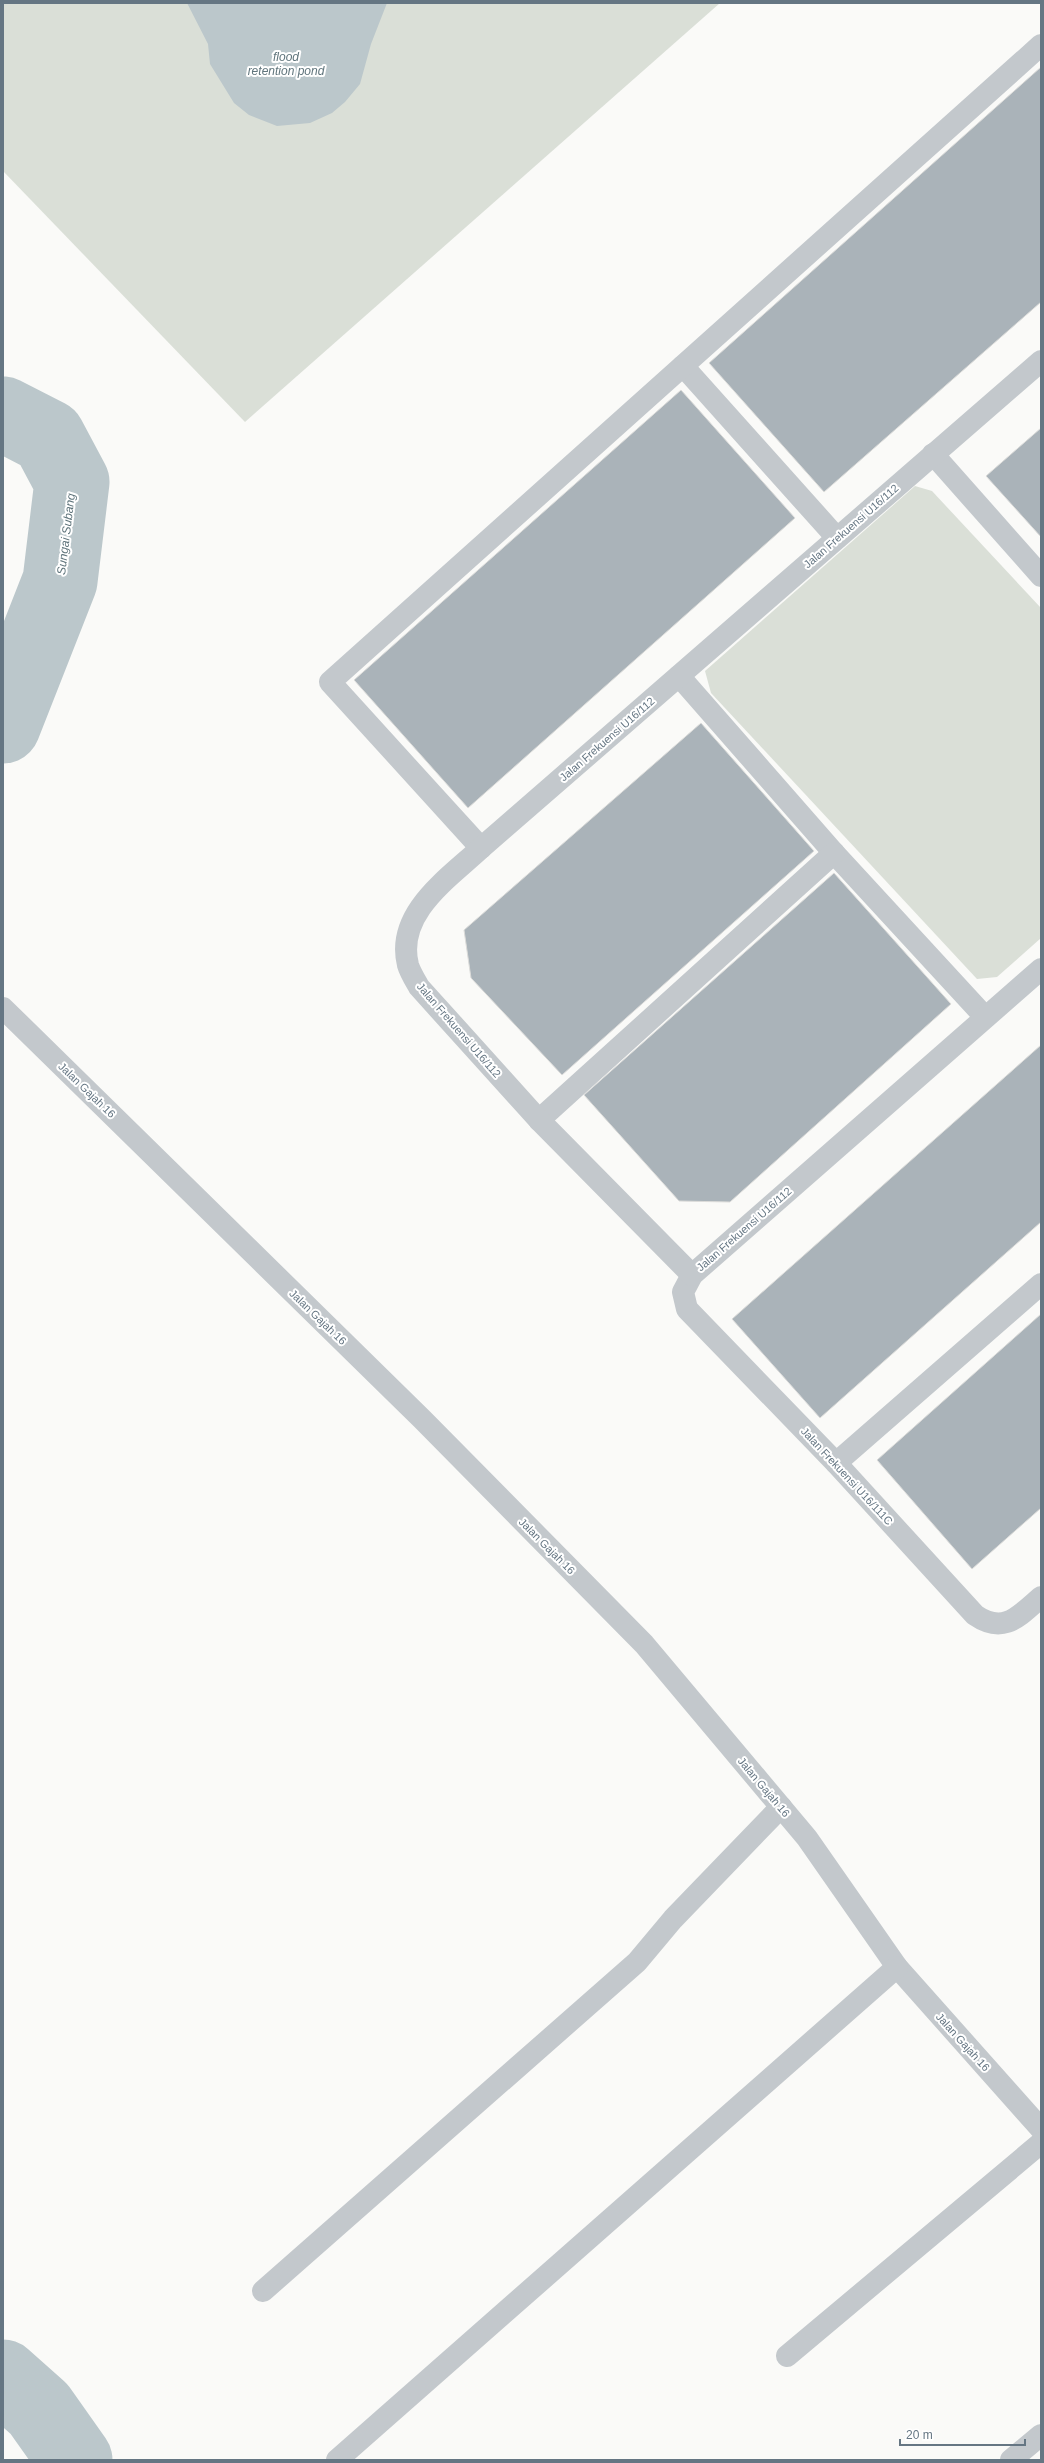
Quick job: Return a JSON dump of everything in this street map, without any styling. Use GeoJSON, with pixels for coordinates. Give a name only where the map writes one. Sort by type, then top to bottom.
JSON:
{"type":"FeatureCollection","features":[{"type":"Feature","properties":{"kind":"street"},"geometry":{"type":"LineString","coordinates":[[481,848],[330,682],[1041,45]]}},
{"type":"Feature","properties":{"kind":"street","name":"Jalan Frekuensi U16/112"},"geometry":{"type":"LineString","coordinates":[[1041,361],[481,848],[424,901],[411,924],[406,945],[408,965],[419,987],[539,1120],[692,1275],[1041,969]]}},
{"type":"Feature","properties":{"kind":"street"},"geometry":{"type":"LineString","coordinates":[[683,366],[837,538]]}},
{"type":"Feature","properties":{"kind":"street"},"geometry":{"type":"LineString","coordinates":[[933,454],[1041,576]]}},
{"type":"Feature","properties":{"kind":"street"},"geometry":{"type":"LineString","coordinates":[[679,676],[834,853],[985,1017]]}},
{"type":"Feature","properties":{"kind":"street"},"geometry":{"type":"LineString","coordinates":[[539,1120],[834,853]]}},
{"type":"Feature","properties":{"kind":"street","name":"Jalan Gajah 16"},"geometry":{"type":"LineString","coordinates":[[3,1008],[422,1419],[644,1644],[807,1838],[897,1967],[1041,2129]]}},
{"type":"Feature","properties":{"kind":"street","name":"Jalan Frekuensi U16/111C"},"geometry":{"type":"LineString","coordinates":[[692,1275],[683,1292],[687,1309],[836,1463],[975,1615],[984,1621],[996,1625],[1008,1622],[1018,1617],[1041,1597]]}},
{"type":"Feature","properties":{"kind":"street"},"geometry":{"type":"LineString","coordinates":[[836,1463],[1041,1284]]}},
{"type":"Feature","properties":{"kind":"street"},"geometry":{"type":"LineString","coordinates":[[263,2291],[637,1962],[673,1919],[781,1807]]}},
{"type":"Feature","properties":{"kind":"street"},"geometry":{"type":"LineString","coordinates":[[337,2460],[897,1967]]}},
{"type":"Feature","properties":{"kind":"street"},"geometry":{"type":"LineString","coordinates":[[787,2356],[1041,2143]]}},
{"type":"Feature","properties":{"kind":"street"},"geometry":{"type":"LineString","coordinates":[[1011,2460],[1041,2435]]}},
{"type":"Feature","properties":{"kind":"shaded area"},"geometry":{"type":"Polygon","coordinates":[[[3,3],[720,3],[245,422],[3,171],[3,3]]]}},
{"type":"Feature","properties":{"kind":"shaded area"},"geometry":{"type":"Polygon","coordinates":[[[915,486],[932,491],[1041,608],[1041,938],[997,977],[977,979],[711,693],[705,671],[915,486]]]}},
{"type":"Feature","properties":{"kind":"water","name":"flood retention pond"},"geometry":{"type":"Polygon","coordinates":[[[187,3],[387,3],[371,44],[360,84],[345,102],[332,113],[310,123],[277,126],[249,115],[234,103],[210,64],[208,44],[187,3]]]}},
{"type":"Feature","properties":{"kind":"building"},"geometry":{"type":"Polygon","coordinates":[[[1041,67],[1041,302],[824,492],[709,363],[1041,67]]]}},
{"type":"Feature","properties":{"kind":"building"},"geometry":{"type":"Polygon","coordinates":[[[681,390],[795,518],[468,808],[354,680],[681,390]]]}},
{"type":"Feature","properties":{"kind":"building"},"geometry":{"type":"Polygon","coordinates":[[[1041,428],[1041,537],[986,476],[1041,428]]]}},
{"type":"Feature","properties":{"kind":"building"},"geometry":{"type":"Polygon","coordinates":[[[701,723],[814,851],[562,1075],[471,978],[464,930],[701,723]]]}},
{"type":"Feature","properties":{"kind":"building"},"geometry":{"type":"Polygon","coordinates":[[[834,873],[951,1004],[730,1202],[679,1201],[584,1095],[834,873]]]}},
{"type":"Feature","properties":{"kind":"building"},"geometry":{"type":"Polygon","coordinates":[[[1041,1045],[1041,1222],[820,1418],[732,1319],[1041,1045]]]}},
{"type":"Feature","properties":{"kind":"building"},"geometry":{"type":"Polygon","coordinates":[[[1041,1314],[1041,1508],[972,1569],[877,1460],[1041,1314]]]}},
{"type":"Feature","properties":{"kind":"waterway","name":"Sungai Subang"},"geometry":{"type":"LineString","coordinates":[[3,414],[48,437],[72,482],[60,581],[3,726]]}},
{"type":"Feature","properties":{"kind":"waterway","name":"Sungai Subang"},"geometry":{"type":"LineString","coordinates":[[3,2377],[39,2409],[75,2460]]}}]}
